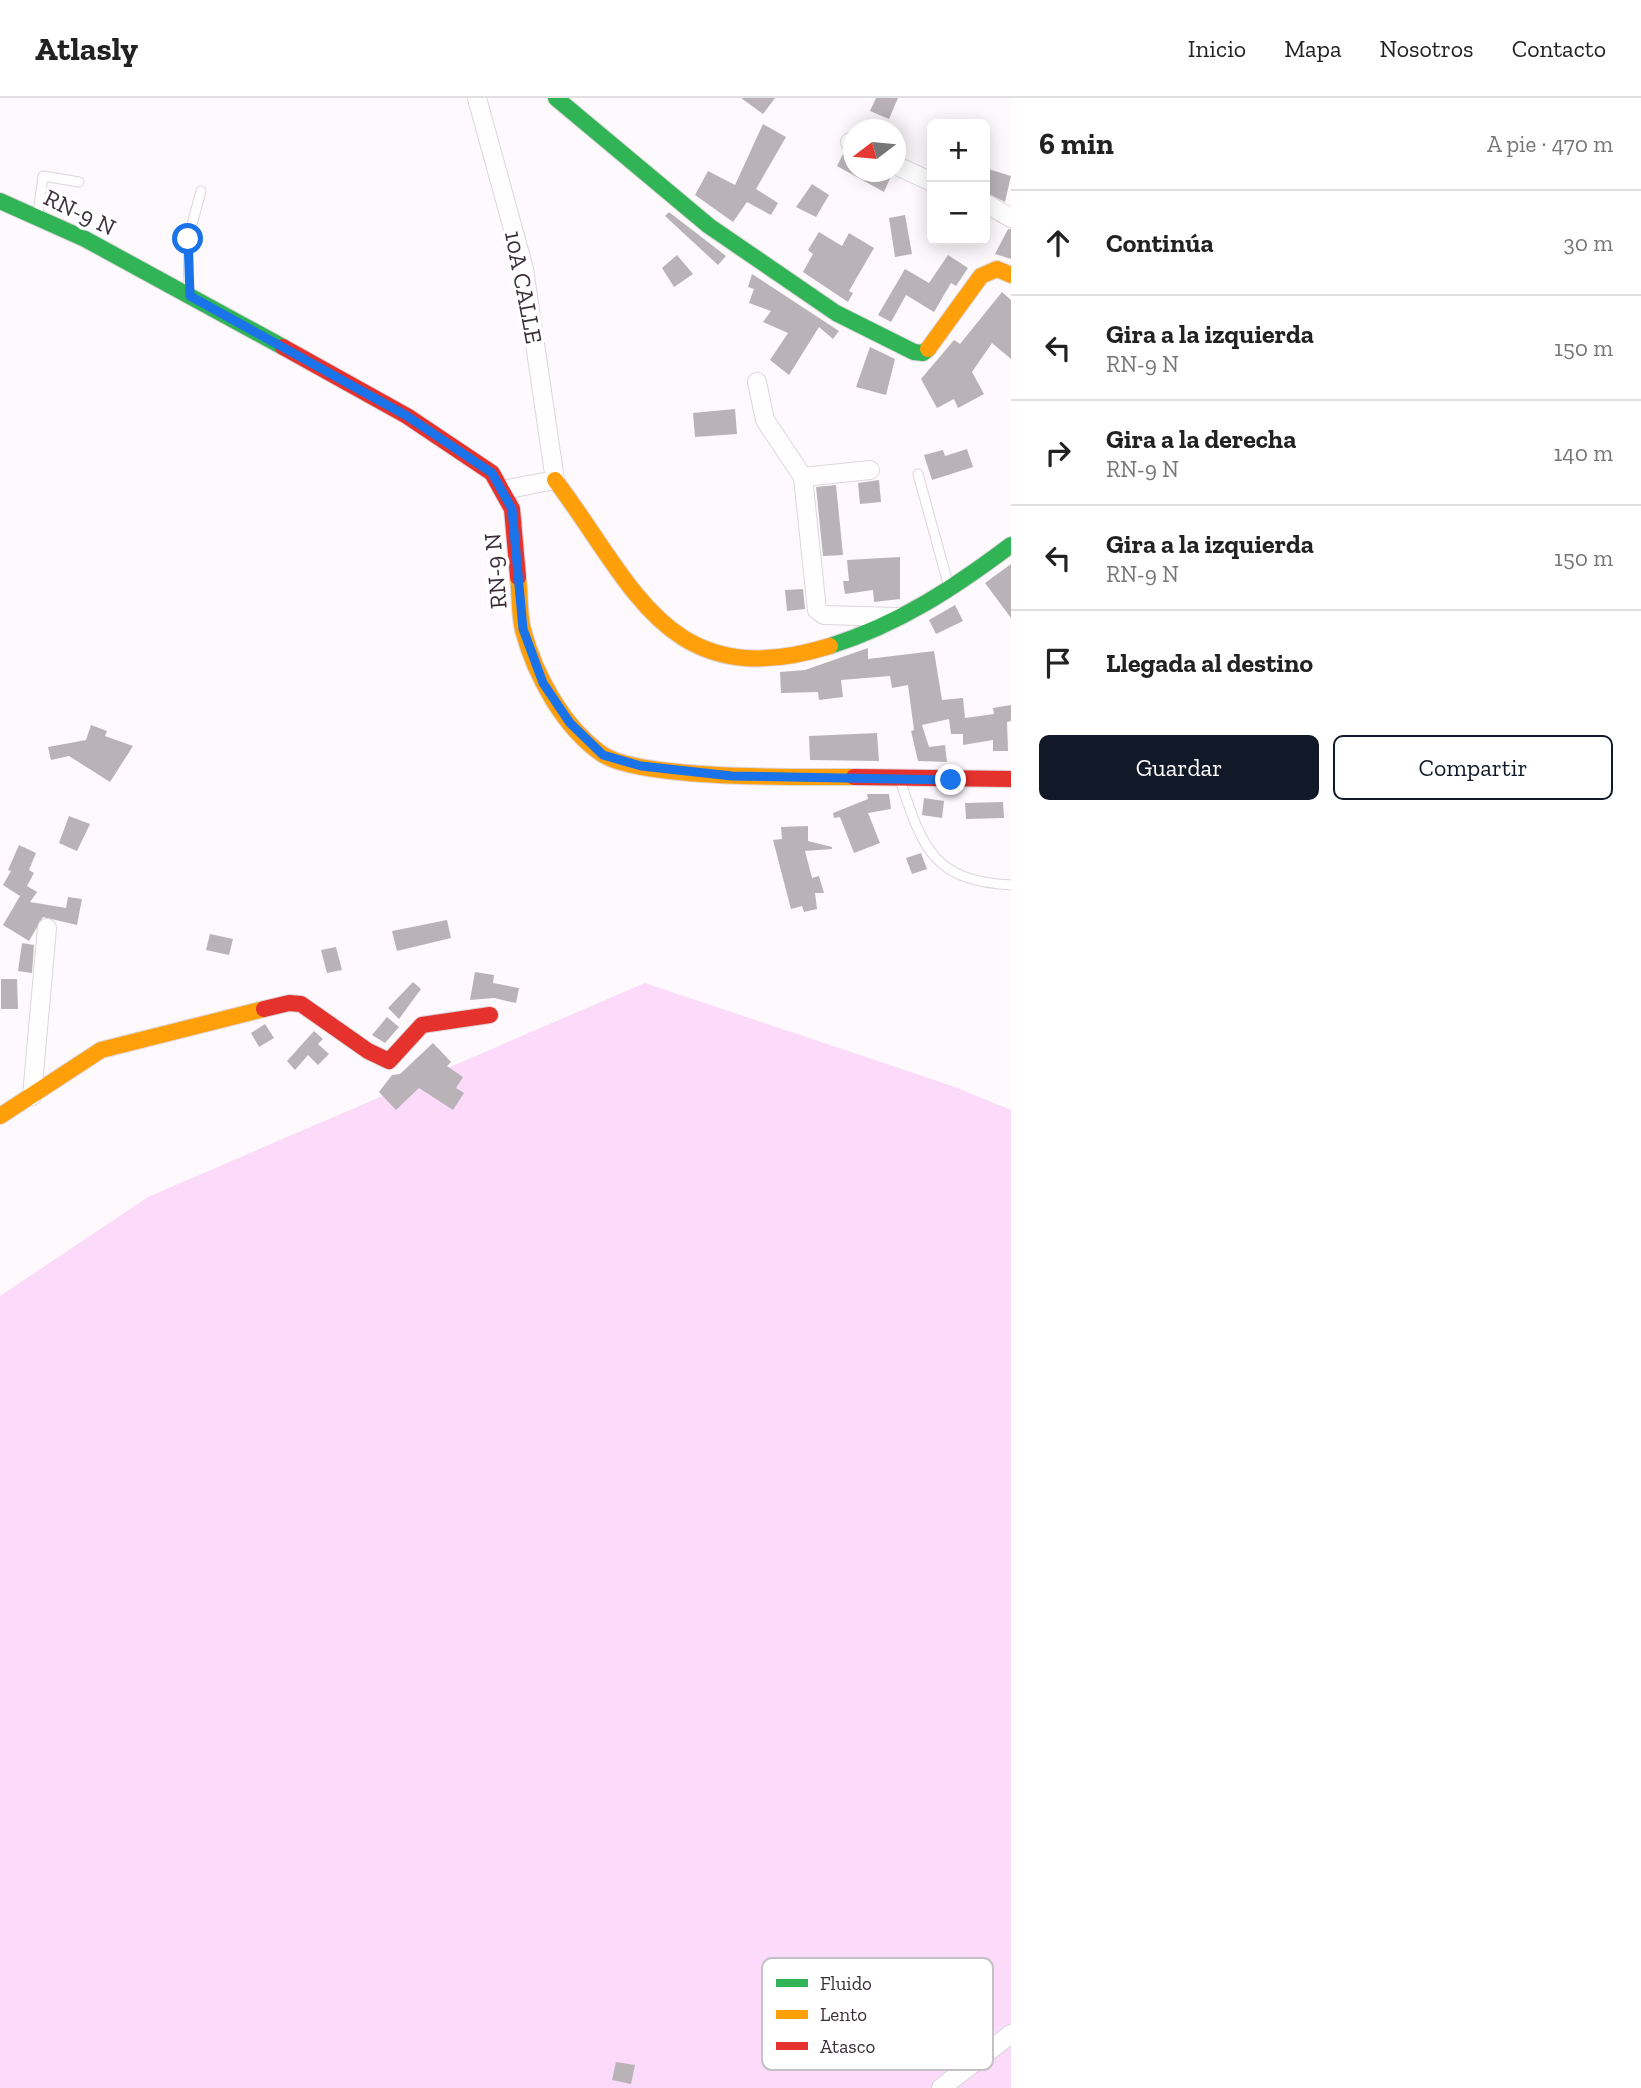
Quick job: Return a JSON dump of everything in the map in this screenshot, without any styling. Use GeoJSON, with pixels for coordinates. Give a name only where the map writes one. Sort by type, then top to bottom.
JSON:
{"type":"FeatureCollection","features":[{"type":"Feature","properties":{"kind":"street","name":"10A CALLE"},"geometry":{"type":"LineString","coordinates":[[477,98],[524,269],[555,480]]}},
{"type":"Feature","properties":{"kind":"street"},"geometry":{"type":"LineString","coordinates":[[556,98],[709,226],[836,313],[914,352],[923,353],[930,348],[981,276],[998,269],[1011,275]]}},
{"type":"Feature","properties":{"kind":"street"},"geometry":{"type":"LineString","coordinates":[[906,170],[927,179]]}},
{"type":"Feature","properties":{"kind":"street","name":"RN-9 N"},"geometry":{"type":"LineString","coordinates":[[0,201],[37,215],[190,296],[407,416],[492,473],[512,509],[523,629],[543,683],[570,723],[603,755],[641,766],[732,776],[1011,779]]}},
{"type":"Feature","properties":{"kind":"street"},"geometry":{"type":"LineString","coordinates":[[990,206],[1011,218]]}},
{"type":"Feature","properties":{"kind":"street"},"geometry":{"type":"LineString","coordinates":[[757,382],[765,420],[803,477],[817,610],[824,615],[901,617]]}},
{"type":"Feature","properties":{"kind":"street"},"geometry":{"type":"LineString","coordinates":[[803,477],[870,470]]}},
{"type":"Feature","properties":{"kind":"street"},"geometry":{"type":"LineString","coordinates":[[503,490],[555,480],[580,511],[635,594],[656,618],[682,637],[710,649],[777,657],[852,637],[901,617],[950,591],[1011,545]]}},
{"type":"Feature","properties":{"kind":"street"},"geometry":{"type":"LineString","coordinates":[[32,1096],[47,928]]}},
{"type":"Feature","properties":{"kind":"street"},"geometry":{"type":"LineString","coordinates":[[0,1116],[111,1045],[289,1003],[301,1004],[368,1051],[389,1061],[422,1025],[490,1015]]}},
{"type":"Feature","properties":{"kind":"street"},"geometry":{"type":"LineString","coordinates":[[993,2048],[1011,2034]]}},
{"type":"Feature","properties":{"kind":"street"},"geometry":{"type":"LineString","coordinates":[[941,2088],[964,2070]]}},
{"type":"Feature","properties":{"kind":"lane"},"geometry":{"type":"LineString","coordinates":[[37,215],[43,176],[79,182]]}},
{"type":"Feature","properties":{"kind":"lane"},"geometry":{"type":"LineString","coordinates":[[190,296],[188,239],[201,191]]}},
{"type":"Feature","properties":{"kind":"lane"},"geometry":{"type":"LineString","coordinates":[[918,474],[950,591]]}},
{"type":"Feature","properties":{"kind":"lane"},"geometry":{"type":"LineString","coordinates":[[899,778],[920,839],[951,872],[984,883],[1011,885]]}},
{"type":"Feature","properties":{"kind":"shaded area"},"geometry":{"type":"Polygon","coordinates":[[[645,983],[952,1086],[1011,1110],[1011,2088],[0,2088],[0,1296],[148,1197],[645,983]]]}},
{"type":"Feature","properties":{"kind":"building"},"geometry":{"type":"Polygon","coordinates":[[[741,98],[775,98],[763,114],[741,98]]]}},
{"type":"Feature","properties":{"kind":"building"},"geometry":{"type":"Polygon","coordinates":[[[876,98],[898,98],[889,119],[870,111],[876,98]]]}},
{"type":"Feature","properties":{"kind":"building"},"geometry":{"type":"Polygon","coordinates":[[[763,124],[786,137],[756,189],[778,203],[771,215],[747,202],[733,222],[695,195],[708,171],[735,185],[763,124]]]}},
{"type":"Feature","properties":{"kind":"building"},"geometry":{"type":"Polygon","coordinates":[[[843,154],[843,169],[837,166],[843,154]]]}},
{"type":"Feature","properties":{"kind":"building"},"geometry":{"type":"Polygon","coordinates":[[[990,170],[1011,176],[1005,202],[990,194],[990,170]]]}},
{"type":"Feature","properties":{"kind":"building"},"geometry":{"type":"Polygon","coordinates":[[[866,182],[888,182],[884,192],[866,182]]]}},
{"type":"Feature","properties":{"kind":"building"},"geometry":{"type":"Polygon","coordinates":[[[812,184],[829,195],[816,217],[796,207],[812,184]]]}},
{"type":"Feature","properties":{"kind":"building"},"geometry":{"type":"Polygon","coordinates":[[[669,212],[726,256],[718,265],[665,216],[669,212]]]}},
{"type":"Feature","properties":{"kind":"building"},"geometry":{"type":"Polygon","coordinates":[[[905,215],[912,254],[895,257],[889,218],[905,215]]]}},
{"type":"Feature","properties":{"kind":"building"},"geometry":{"type":"Polygon","coordinates":[[[1008,229],[1011,229],[1011,259],[995,254],[1008,229]]]}},
{"type":"Feature","properties":{"kind":"building"},"geometry":{"type":"Polygon","coordinates":[[[819,232],[842,246],[849,233],[874,248],[849,291],[853,293],[848,302],[803,272],[813,254],[808,250],[819,232]]]}},
{"type":"Feature","properties":{"kind":"building"},"geometry":{"type":"Polygon","coordinates":[[[677,255],[693,274],[674,287],[662,268],[677,255]]]}},
{"type":"Feature","properties":{"kind":"building"},"geometry":{"type":"Polygon","coordinates":[[[948,255],[968,268],[956,286],[951,283],[934,312],[906,295],[891,322],[878,315],[905,269],[929,283],[948,255]]]}},
{"type":"Feature","properties":{"kind":"building"},"geometry":{"type":"Polygon","coordinates":[[[752,274],[839,331],[833,339],[819,327],[789,375],[770,360],[788,333],[763,322],[771,311],[749,303],[754,289],[748,287],[752,274]]]}},
{"type":"Feature","properties":{"kind":"building"},"geometry":{"type":"Polygon","coordinates":[[[1002,292],[1011,300],[1011,359],[992,343],[972,372],[984,394],[958,408],[954,399],[937,408],[921,379],[954,340],[960,344],[1002,292]]]}},
{"type":"Feature","properties":{"kind":"building"},"geometry":{"type":"Polygon","coordinates":[[[870,347],[895,359],[886,395],[856,387],[870,347]]]}},
{"type":"Feature","properties":{"kind":"building"},"geometry":{"type":"Polygon","coordinates":[[[735,409],[737,434],[695,437],[693,413],[735,409]]]}},
{"type":"Feature","properties":{"kind":"building"},"geometry":{"type":"Polygon","coordinates":[[[967,449],[973,467],[932,480],[924,455],[943,450],[945,456],[967,449]]]}},
{"type":"Feature","properties":{"kind":"building"},"geometry":{"type":"Polygon","coordinates":[[[879,480],[881,502],[860,504],[858,483],[879,480]]]}},
{"type":"Feature","properties":{"kind":"building"},"geometry":{"type":"Polygon","coordinates":[[[836,485],[843,555],[823,556],[816,487],[836,485]]]}},
{"type":"Feature","properties":{"kind":"building"},"geometry":{"type":"Polygon","coordinates":[[[900,557],[900,599],[874,602],[873,590],[845,594],[843,581],[849,581],[847,560],[900,557]]]}},
{"type":"Feature","properties":{"kind":"building"},"geometry":{"type":"Polygon","coordinates":[[[1011,564],[1011,618],[985,583],[1011,564]]]}},
{"type":"Feature","properties":{"kind":"building"},"geometry":{"type":"Polygon","coordinates":[[[803,589],[805,609],[787,611],[785,590],[803,589]]]}},
{"type":"Feature","properties":{"kind":"building"},"geometry":{"type":"Polygon","coordinates":[[[955,605],[963,621],[936,634],[929,620],[955,605]]]}},
{"type":"Feature","properties":{"kind":"building"},"geometry":{"type":"Polygon","coordinates":[[[868,648],[868,659],[934,651],[942,700],[963,698],[965,718],[994,714],[993,708],[1011,705],[1011,721],[1007,722],[1008,751],[993,751],[993,740],[963,745],[963,734],[951,734],[949,719],[922,725],[929,747],[945,745],[947,762],[918,761],[911,731],[914,730],[908,685],[892,688],[890,676],[841,680],[843,697],[819,700],[818,692],[781,693],[780,672],[805,670],[868,648]]]}},
{"type":"Feature","properties":{"kind":"building"},"geometry":{"type":"Polygon","coordinates":[[[91,725],[107,731],[105,736],[133,746],[110,782],[69,756],[51,760],[48,747],[86,740],[91,725]]]}},
{"type":"Feature","properties":{"kind":"building"},"geometry":{"type":"Polygon","coordinates":[[[877,733],[879,761],[810,760],[809,736],[877,733]]]}},
{"type":"Feature","properties":{"kind":"building"},"geometry":{"type":"Polygon","coordinates":[[[867,794],[889,794],[891,809],[868,813],[880,843],[854,853],[840,817],[834,818],[833,813],[868,799],[867,794]]]}},
{"type":"Feature","properties":{"kind":"building"},"geometry":{"type":"Polygon","coordinates":[[[924,798],[944,801],[942,818],[922,815],[924,798]]]}},
{"type":"Feature","properties":{"kind":"building"},"geometry":{"type":"Polygon","coordinates":[[[1003,802],[1004,818],[966,819],[965,803],[1003,802]]]}},
{"type":"Feature","properties":{"kind":"building"},"geometry":{"type":"Polygon","coordinates":[[[69,816],[90,824],[77,851],[59,843],[69,816]]]}},
{"type":"Feature","properties":{"kind":"building"},"geometry":{"type":"Polygon","coordinates":[[[808,826],[808,841],[832,849],[805,851],[812,878],[819,876],[824,893],[815,893],[817,909],[804,912],[802,906],[791,909],[773,840],[782,839],[781,827],[808,826]]]}},
{"type":"Feature","properties":{"kind":"building"},"geometry":{"type":"Polygon","coordinates":[[[19,845],[36,853],[29,870],[34,873],[27,886],[37,892],[30,902],[66,908],[68,897],[82,899],[77,925],[43,917],[29,941],[3,925],[20,896],[3,885],[11,871],[8,870],[19,845]]]}},
{"type":"Feature","properties":{"kind":"building"},"geometry":{"type":"Polygon","coordinates":[[[921,853],[927,869],[912,874],[906,858],[921,853]]]}},
{"type":"Feature","properties":{"kind":"building"},"geometry":{"type":"Polygon","coordinates":[[[447,920],[451,938],[397,951],[392,931],[447,920]]]}},
{"type":"Feature","properties":{"kind":"building"},"geometry":{"type":"Polygon","coordinates":[[[210,934],[233,939],[229,955],[206,950],[210,934]]]}},
{"type":"Feature","properties":{"kind":"building"},"geometry":{"type":"Polygon","coordinates":[[[22,943],[34,945],[32,973],[18,971],[22,943]]]}},
{"type":"Feature","properties":{"kind":"building"},"geometry":{"type":"Polygon","coordinates":[[[336,947],[342,970],[327,973],[321,950],[336,947]]]}},
{"type":"Feature","properties":{"kind":"building"},"geometry":{"type":"Polygon","coordinates":[[[475,972],[494,975],[493,983],[519,988],[516,1003],[494,998],[470,1000],[475,972]]]}},
{"type":"Feature","properties":{"kind":"building"},"geometry":{"type":"Polygon","coordinates":[[[1,979],[17,979],[18,1009],[1,1009],[1,979]]]}},
{"type":"Feature","properties":{"kind":"building"},"geometry":{"type":"Polygon","coordinates":[[[413,982],[421,989],[399,1019],[388,1008],[413,982]]]}},
{"type":"Feature","properties":{"kind":"building"},"geometry":{"type":"Polygon","coordinates":[[[387,1017],[399,1027],[385,1043],[372,1035],[387,1017]]]}},
{"type":"Feature","properties":{"kind":"building"},"geometry":{"type":"Polygon","coordinates":[[[265,1024],[274,1038],[259,1047],[251,1033],[265,1024]]]}},
{"type":"Feature","properties":{"kind":"building"},"geometry":{"type":"Polygon","coordinates":[[[314,1031],[323,1039],[318,1044],[329,1054],[318,1065],[308,1055],[295,1070],[287,1061],[314,1031]]]}},
{"type":"Feature","properties":{"kind":"building"},"geometry":{"type":"Polygon","coordinates":[[[433,1043],[451,1062],[447,1066],[463,1077],[456,1088],[464,1093],[453,1110],[419,1088],[396,1110],[379,1092],[392,1075],[400,1074],[433,1043]]]}},
{"type":"Feature","properties":{"kind":"building"},"geometry":{"type":"Polygon","coordinates":[[[616,2062],[635,2065],[631,2084],[612,2080],[616,2062]]]}},
{"type":"Feature","properties":{"kind":"traffic: fast"},"geometry":{"type":"LineString","coordinates":[[556,98],[709,226],[836,313],[914,352],[923,353],[928,349]]}},
{"type":"Feature","properties":{"kind":"traffic: fast"},"geometry":{"type":"LineString","coordinates":[[0,201],[85,239],[283,347]]}},
{"type":"Feature","properties":{"kind":"traffic: fast"},"geometry":{"type":"LineString","coordinates":[[830,646],[903,616],[968,576],[1011,545]]}},
{"type":"Feature","properties":{"kind":"traffic: slow"},"geometry":{"type":"LineString","coordinates":[[928,349],[981,276],[997,269],[1011,275]]}},
{"type":"Feature","properties":{"kind":"traffic: slow"},"geometry":{"type":"LineString","coordinates":[[555,480],[634,592],[662,622],[693,643],[730,656],[775,658],[830,646]]}},
{"type":"Feature","properties":{"kind":"traffic: slow"},"geometry":{"type":"LineString","coordinates":[[518,577],[523,630],[543,682],[575,730],[602,754],[650,769],[685,773],[762,777],[854,777]]}},
{"type":"Feature","properties":{"kind":"traffic: slow"},"geometry":{"type":"LineString","coordinates":[[0,1116],[101,1050],[264,1009]]}},
{"type":"Feature","properties":{"kind":"traffic: jam"},"geometry":{"type":"LineString","coordinates":[[283,347],[407,416],[492,473],[512,509],[518,577]]}},
{"type":"Feature","properties":{"kind":"traffic: jam"},"geometry":{"type":"LineString","coordinates":[[854,777],[1011,779]]}},
{"type":"Feature","properties":{"kind":"traffic: jam"},"geometry":{"type":"LineString","coordinates":[[264,1009],[289,1003],[301,1004],[368,1051],[389,1061],[422,1025],[490,1015]]}},
{"type":"Feature","properties":{"kind":"route"},"geometry":{"type":"LineString","coordinates":[[188,239],[190,296],[407,416],[492,473],[512,509],[523,629],[543,683],[570,723],[603,755],[641,766],[732,776],[951,780]]}}]}
